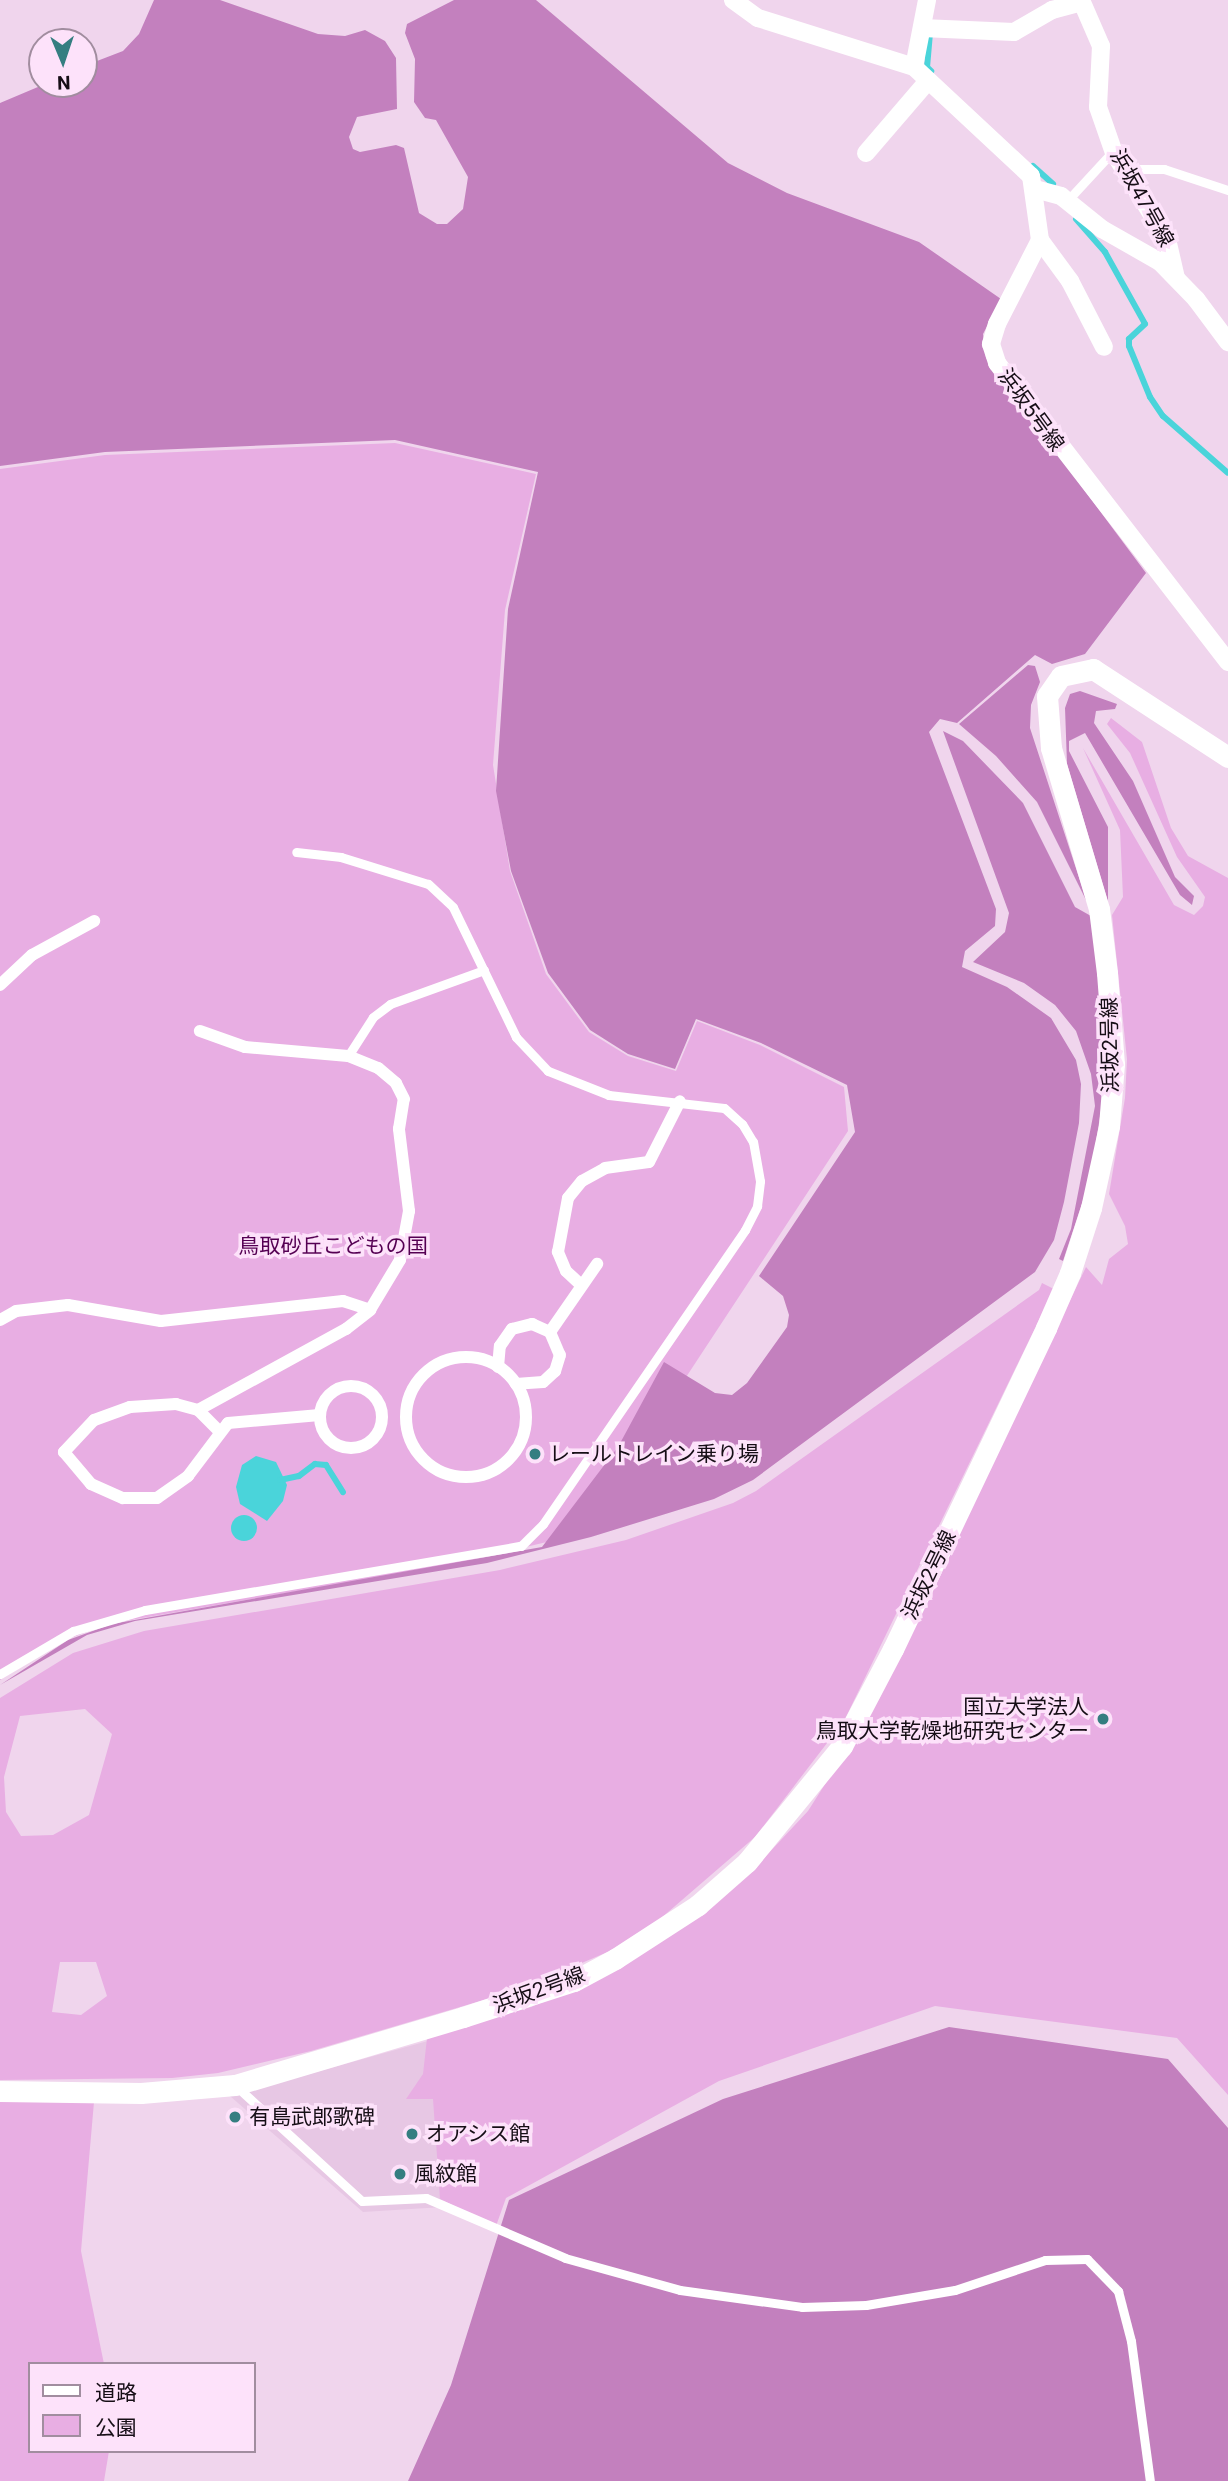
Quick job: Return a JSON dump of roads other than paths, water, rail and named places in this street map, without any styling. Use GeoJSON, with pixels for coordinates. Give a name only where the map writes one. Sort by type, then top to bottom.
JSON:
{"type":"FeatureCollection","features":[{"type":"Feature","properties":{"kind":"street"},"geometry":{"type":"LineString","coordinates":[[733,0],[758,18],[914,67],[927,82],[1031,176],[1040,240],[1070,281],[1104,347]]}},
{"type":"Feature","properties":{"kind":"street"},"geometry":{"type":"LineString","coordinates":[[914,67],[927,0]]}},
{"type":"Feature","properties":{"kind":"street"},"geometry":{"type":"LineString","coordinates":[[922,28],[1014,32],[1052,10],[1081,1]]}},
{"type":"Feature","properties":{"kind":"street","name":"浜坂47号線"},"geometry":{"type":"LineString","coordinates":[[1081,1],[1101,46],[1098,107],[1114,150],[1167,239],[1177,277]]}},
{"type":"Feature","properties":{"kind":"street"},"geometry":{"type":"LineString","coordinates":[[866,153],[927,82]]}},
{"type":"Feature","properties":{"kind":"street"},"geometry":{"type":"LineString","coordinates":[[1034,189],[1047,189],[1067,201],[1177,277],[1228,342]]}},
{"type":"Feature","properties":{"kind":"street","name":"浜坂5号線"},"geometry":{"type":"LineString","coordinates":[[1040,240],[997,324],[990,344],[997,363],[1228,662]]}},
{"type":"Feature","properties":{"kind":"street","name":"浜坂2号線"},"geometry":{"type":"LineString","coordinates":[[0,2091],[141,2093],[235,2085],[573,1981],[698,1905],[747,1862],[806,1794],[842,1746],[938,1558],[1070,1273],[1091,1208],[1109,1126],[1114,1064],[1107,973],[1100,909],[1051,748],[1047,696],[1061,676],[1093,669],[1228,757]]}},
{"type":"Feature","properties":{"kind":"street"},"geometry":{"type":"LineString","coordinates":[[0,985],[4,977],[32,955],[94,921]]}},
{"type":"Feature","properties":{"kind":"street"},"geometry":{"type":"LineString","coordinates":[[198,1410],[346,1329],[370,1310],[407,1238],[409,1211],[399,1129],[404,1099],[396,1083],[378,1068],[348,1056],[245,1047],[200,1031]]}},
{"type":"Feature","properties":{"kind":"street"},"geometry":{"type":"LineString","coordinates":[[580,1284],[566,1271],[558,1252],[568,1198],[582,1181],[605,1168],[649,1162],[680,1101]]}},
{"type":"Feature","properties":{"kind":"street"},"geometry":{"type":"LineString","coordinates":[[550,1332],[580,1284],[597,1264]]}},
{"type":"Feature","properties":{"kind":"street"},"geometry":{"type":"LineString","coordinates":[[0,1320],[16,1311],[68,1305],[161,1321],[198,1321],[343,1301],[370,1310]]}},
{"type":"Feature","properties":{"kind":"street"},"geometry":{"type":"LineString","coordinates":[[498,1367],[500,1346],[512,1329],[532,1324],[550,1332],[559,1346],[555,1371],[543,1382],[516,1384]]}},
{"type":"Feature","properties":{"kind":"street"},"geometry":{"type":"LineString","coordinates":[[468,1357],[498,1367],[516,1384],[526,1409],[524,1435],[510,1458],[476,1476],[450,1475],[426,1462],[411,1441],[406,1415],[415,1385],[438,1364],[468,1357]]}},
{"type":"Feature","properties":{"kind":"street"},"geometry":{"type":"LineString","coordinates":[[356,1387],[374,1396],[382,1415],[377,1435],[350,1448],[331,1442],[320,1415],[336,1390],[356,1387]]}},
{"type":"Feature","properties":{"kind":"street"},"geometry":{"type":"LineString","coordinates":[[220,1432],[198,1410],[176,1404],[130,1407],[94,1420],[64,1452],[91,1484],[123,1498],[157,1498],[188,1476],[228,1423],[320,1415]]}},
{"type":"Feature","properties":{"kind":"street"},"geometry":{"type":"LineString","coordinates":[[382,1415],[406,1415]]}},
{"type":"Feature","properties":{"kind":"lane"},"geometry":{"type":"LineString","coordinates":[[1067,201],[1114,150]]}},
{"type":"Feature","properties":{"kind":"lane"},"geometry":{"type":"LineString","coordinates":[[1124,169],[1164,169],[1228,190]]}},
{"type":"Feature","properties":{"kind":"lane"},"geometry":{"type":"LineString","coordinates":[[0,1674],[73,1631],[145,1610],[521,1546],[543,1524],[745,1230],[757,1206],[757,1158],[742,1124],[724,1108],[609,1095],[548,1071],[516,1037],[453,907],[428,884],[341,857],[296,852]]}},
{"type":"Feature","properties":{"kind":"lane"},"geometry":{"type":"LineString","coordinates":[[348,1056],[373,1017],[390,1004],[484,970]]}},
{"type":"Feature","properties":{"kind":"lane"},"geometry":{"type":"LineString","coordinates":[[235,2085],[362,2201],[426,2198],[565,2258],[680,2290],[802,2308],[866,2305],[955,2290],[1045,2260],[1087,2259],[1118,2291],[1131,2341],[1150,2481]]}},
{"type":"Feature","properties":{"kind":"water"},"geometry":{"type":"Polygon","coordinates":[[[256,1456],[276,1462],[287,1485],[283,1501],[267,1521],[240,1504],[236,1487],[242,1465],[256,1456]]]}},
{"type":"Feature","properties":{"kind":"water"},"geometry":{"type":"Polygon","coordinates":[[[244,1515],[253,1519],[257,1528],[253,1537],[244,1541],[235,1537],[231,1528],[235,1519],[244,1515]]]}},
{"type":"Feature","properties":{"kind":"waterway"},"geometry":{"type":"LineString","coordinates":[[930,33],[927,67],[931,71]]}},
{"type":"Feature","properties":{"kind":"waterway"},"geometry":{"type":"LineString","coordinates":[[1033,166],[1053,184]]}},
{"type":"Feature","properties":{"kind":"waterway"},"geometry":{"type":"LineString","coordinates":[[1076,219],[1105,252],[1145,324],[1129,339],[1129,346],[1150,397],[1163,416],[1228,473]]}},
{"type":"Feature","properties":{"kind":"waterway"},"geometry":{"type":"LineString","coordinates":[[280,1480],[299,1476],[315,1464],[326,1465],[343,1492]]}},
{"type":"Feature","properties":{"kind":"place","name":"レールトレイン乗り場"},"geometry":{"type":"Point","coordinates":[535,1454]}},
{"type":"Feature","properties":{"kind":"place","name":"国立大学法人 鳥取大学乾燥地研究センター"},"geometry":{"type":"Point","coordinates":[1103,1719]}},
{"type":"Feature","properties":{"kind":"place","name":"有島武郎歌碑"},"geometry":{"type":"Point","coordinates":[235,2117]}},
{"type":"Feature","properties":{"kind":"place","name":"オアシス館"},"geometry":{"type":"Point","coordinates":[412,2134]}},
{"type":"Feature","properties":{"kind":"place","name":"風紋館"},"geometry":{"type":"Point","coordinates":[400,2174]}},
{"type":"Feature","properties":{"kind":"park label","name":"鳥取砂丘こどもの国"},"geometry":{"type":"Point","coordinates":[333,1246]}}]}
